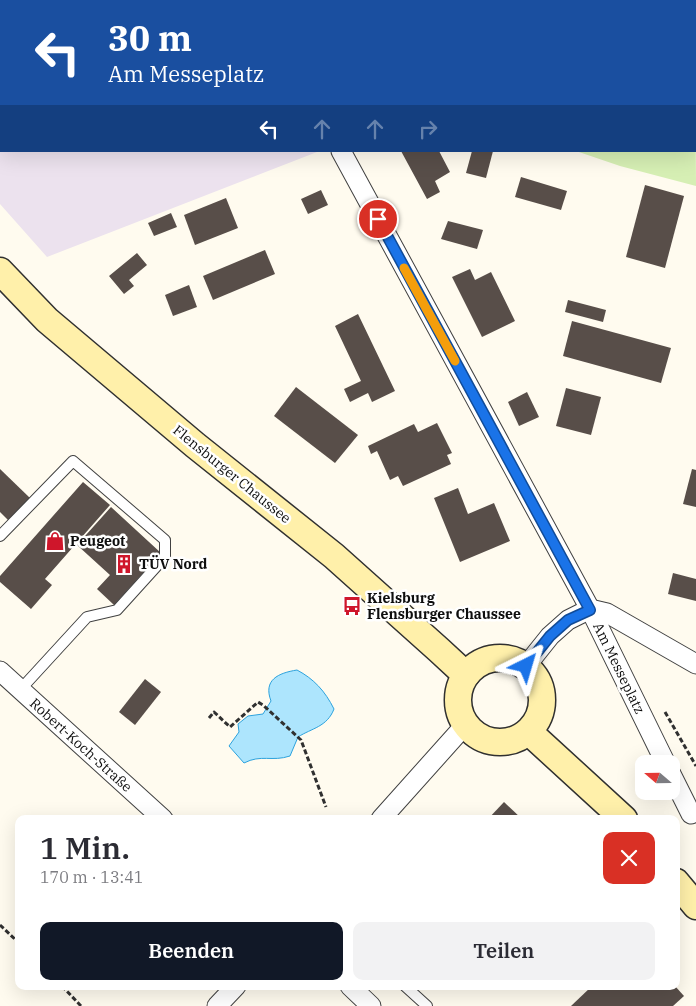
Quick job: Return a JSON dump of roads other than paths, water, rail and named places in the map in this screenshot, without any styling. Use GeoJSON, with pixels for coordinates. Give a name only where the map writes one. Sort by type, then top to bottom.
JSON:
{"type":"FeatureCollection","features":[{"type":"Feature","properties":{"kind":"main road","name":"Flensburger Chaussee"},"geometry":{"type":"LineString","coordinates":[[0,271],[47,320],[195,445],[334,556],[466,675]]}},
{"type":"Feature","properties":{"kind":"main road"},"geometry":{"type":"LineString","coordinates":[[494,658],[511,659],[526,666],[538,680],[543,698],[540,717],[529,732],[517,739],[503,742],[489,741],[476,734],[466,724],[461,715],[459,695],[466,675],[478,664],[494,658]]}},
{"type":"Feature","properties":{"kind":"main road"},"geometry":{"type":"LineString","coordinates":[[529,732],[620,815]]}},
{"type":"Feature","properties":{"kind":"main road"},"geometry":{"type":"LineString","coordinates":[[680,887],[696,906]]}},
{"type":"Feature","properties":{"kind":"street","name":"Am Messeplatz"},"geometry":{"type":"LineString","coordinates":[[342,152],[590,610],[662,755]]}},
{"type":"Feature","properties":{"kind":"street"},"geometry":{"type":"LineString","coordinates":[[526,666],[550,636],[568,620],[590,610],[607,613],[696,664]]}},
{"type":"Feature","properties":{"kind":"street","name":"Robert-Koch-Straße"},"geometry":{"type":"LineString","coordinates":[[0,671],[159,815]]}},
{"type":"Feature","properties":{"kind":"street"},"geometry":{"type":"LineString","coordinates":[[385,815],[466,724]]}},
{"type":"Feature","properties":{"kind":"street"},"geometry":{"type":"LineString","coordinates":[[680,792],[691,814]]}},
{"type":"Feature","properties":{"kind":"street"},"geometry":{"type":"LineString","coordinates":[[217,1006],[232,990]]}},
{"type":"Feature","properties":{"kind":"street"},"geometry":{"type":"LineString","coordinates":[[354,990],[371,1006]]}},
{"type":"Feature","properties":{"kind":"lane"},"geometry":{"type":"LineString","coordinates":[[0,536],[73,460],[165,540],[165,557],[117,610],[87,617],[20,690]]}},
{"type":"Feature","properties":{"kind":"lane"},"geometry":{"type":"LineString","coordinates":[[409,990],[427,1006]]}},
{"type":"Feature","properties":{"kind":"water"},"geometry":{"type":"Polygon","coordinates":[[[297,670],[309,677],[323,691],[334,709],[331,715],[319,726],[298,737],[290,756],[284,758],[261,758],[244,763],[229,746],[239,732],[238,724],[248,716],[263,714],[271,701],[269,688],[274,679],[284,673],[297,670]]]}},
{"type":"Feature","properties":{"kind":"place","name":"Peugeot"},"geometry":{"type":"Point","coordinates":[55,541]}},
{"type":"Feature","properties":{"kind":"place","name":"TÜV Nord"},"geometry":{"type":"Point","coordinates":[124,564]}},
{"type":"Feature","properties":{"kind":"place","name":"Kielsburg Flensburger Chaussee"},"geometry":{"type":"Point","coordinates":[352,606]}}]}
